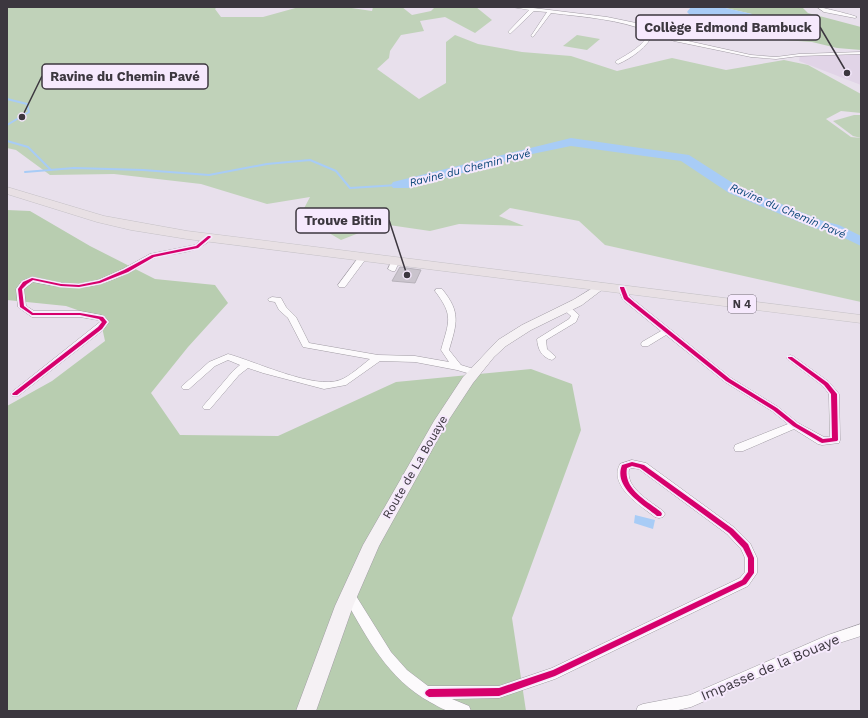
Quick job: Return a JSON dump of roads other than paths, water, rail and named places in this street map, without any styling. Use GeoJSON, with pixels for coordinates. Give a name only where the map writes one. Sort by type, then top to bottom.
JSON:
{"type":"FeatureCollection","features":[{"type":"Feature","properties":{"kind":"highway","name":"N 4"},"geometry":{"type":"LineString","coordinates":[[9,192],[131,226],[364,256],[394,264],[622,288],[861,319]]}},
{"type":"Feature","properties":{"kind":"main road","name":"Route de La Bouaye"},"geometry":{"type":"LineString","coordinates":[[306,711],[350,595],[371,546],[456,395],[474,372],[502,343],[533,323],[567,309],[592,294],[601,286]]}},
{"type":"Feature","properties":{"kind":"street"},"geometry":{"type":"LineString","coordinates":[[514,7],[549,12],[583,13],[619,21],[653,31],[676,40],[759,57],[776,58],[806,55],[861,53]]}},
{"type":"Feature","properties":{"kind":"street"},"geometry":{"type":"LineString","coordinates":[[819,7],[854,17]]}},
{"type":"Feature","properties":{"kind":"street"},"geometry":{"type":"LineString","coordinates":[[510,33],[532,10]]}},
{"type":"Feature","properties":{"kind":"street"},"geometry":{"type":"LineString","coordinates":[[534,36],[549,12]]}},
{"type":"Feature","properties":{"kind":"street"},"geometry":{"type":"LineString","coordinates":[[676,40],[690,22]]}},
{"type":"Feature","properties":{"kind":"street"},"geometry":{"type":"LineString","coordinates":[[618,62],[635,52],[650,38],[653,31]]}},
{"type":"Feature","properties":{"kind":"street"},"geometry":{"type":"LineString","coordinates":[[15,394],[100,328],[105,322],[100,318],[80,314],[32,314],[22,307],[20,289],[25,283],[32,279],[79,286],[100,282],[126,271],[153,256],[197,247],[209,237]]}},
{"type":"Feature","properties":{"kind":"street"},"geometry":{"type":"LineString","coordinates":[[342,285],[364,256]]}},
{"type":"Feature","properties":{"kind":"street"},"geometry":{"type":"LineString","coordinates":[[622,288],[626,298],[728,380],[775,409],[795,425],[822,441],[835,440],[834,394],[826,384],[790,358]]}},
{"type":"Feature","properties":{"kind":"street"},"geometry":{"type":"LineString","coordinates":[[439,291],[447,300],[454,322],[445,350],[448,356],[458,367]]}},
{"type":"Feature","properties":{"kind":"street"},"geometry":{"type":"LineString","coordinates":[[272,299],[278,300],[282,308],[292,317],[306,345],[378,358],[414,359],[458,367],[474,372]]}},
{"type":"Feature","properties":{"kind":"street"},"geometry":{"type":"LineString","coordinates":[[552,357],[543,350],[541,339],[573,320],[575,315],[567,309]]}},
{"type":"Feature","properties":{"kind":"street"},"geometry":{"type":"LineString","coordinates":[[645,344],[666,331]]}},
{"type":"Feature","properties":{"kind":"street"},"geometry":{"type":"LineString","coordinates":[[186,388],[212,364],[220,359],[228,357],[266,371],[304,379],[324,386],[343,383],[378,358]]}},
{"type":"Feature","properties":{"kind":"street"},"geometry":{"type":"LineString","coordinates":[[207,407],[236,372],[248,364]]}},
{"type":"Feature","properties":{"kind":"street"},"geometry":{"type":"LineString","coordinates":[[739,448],[795,425]]}},
{"type":"Feature","properties":{"kind":"street"},"geometry":{"type":"LineString","coordinates":[[429,693],[498,692],[555,673],[744,582],[751,573],[751,558],[746,546],[731,531],[642,466],[632,464],[624,467],[622,479],[625,486],[659,514]]}},
{"type":"Feature","properties":{"kind":"street"},"geometry":{"type":"LineString","coordinates":[[350,595],[375,640],[402,674],[441,702],[464,711]]}},
{"type":"Feature","properties":{"kind":"street","name":"Impasse de la Bouaye"},"geometry":{"type":"LineString","coordinates":[[643,711],[680,707],[690,701],[833,638],[861,630]]}},
{"type":"Feature","properties":{"kind":"water"},"geometry":{"type":"Polygon","coordinates":[[[691,7],[721,7],[752,14],[753,16],[736,19],[718,26],[690,15],[687,12],[691,7]]]}},
{"type":"Feature","properties":{"kind":"water"},"geometry":{"type":"Polygon","coordinates":[[[635,515],[655,520],[653,529],[634,523],[635,515]]]}},
{"type":"Feature","properties":{"kind":"waterway","name":"Ravine du Chemin Pavé"},"geometry":{"type":"LineString","coordinates":[[7,99],[27,104],[29,112],[7,125]]}},
{"type":"Feature","properties":{"kind":"waterway","name":"Ravine du Chemin Pavé"},"geometry":{"type":"LineString","coordinates":[[7,141],[28,147],[51,170]]}},
{"type":"Feature","properties":{"kind":"waterway","name":"Ravine du Chemin Pavé"},"geometry":{"type":"LineString","coordinates":[[398,185],[408,184],[530,151],[571,142],[685,158],[734,190],[819,225],[834,228],[861,242]]}},
{"type":"Feature","properties":{"kind":"waterway","name":"Ravine du Chemin Pavé"},"geometry":{"type":"LineString","coordinates":[[51,170],[74,168],[143,170],[209,175],[267,164],[310,160],[336,171],[350,188],[398,185]]}},
{"type":"Feature","properties":{"kind":"waterway"},"geometry":{"type":"LineString","coordinates":[[25,172],[51,170]]}},
{"type":"Feature","properties":{"kind":"place","name":"Collège Edmond Bambuck"},"geometry":{"type":"Point","coordinates":[847,73]}},
{"type":"Feature","properties":{"kind":"place","name":"Ravine du Chemin Pavé"},"geometry":{"type":"Point","coordinates":[22,117]}},
{"type":"Feature","properties":{"kind":"place","name":"Trouve Bitin"},"geometry":{"type":"Point","coordinates":[407,275]}}]}
